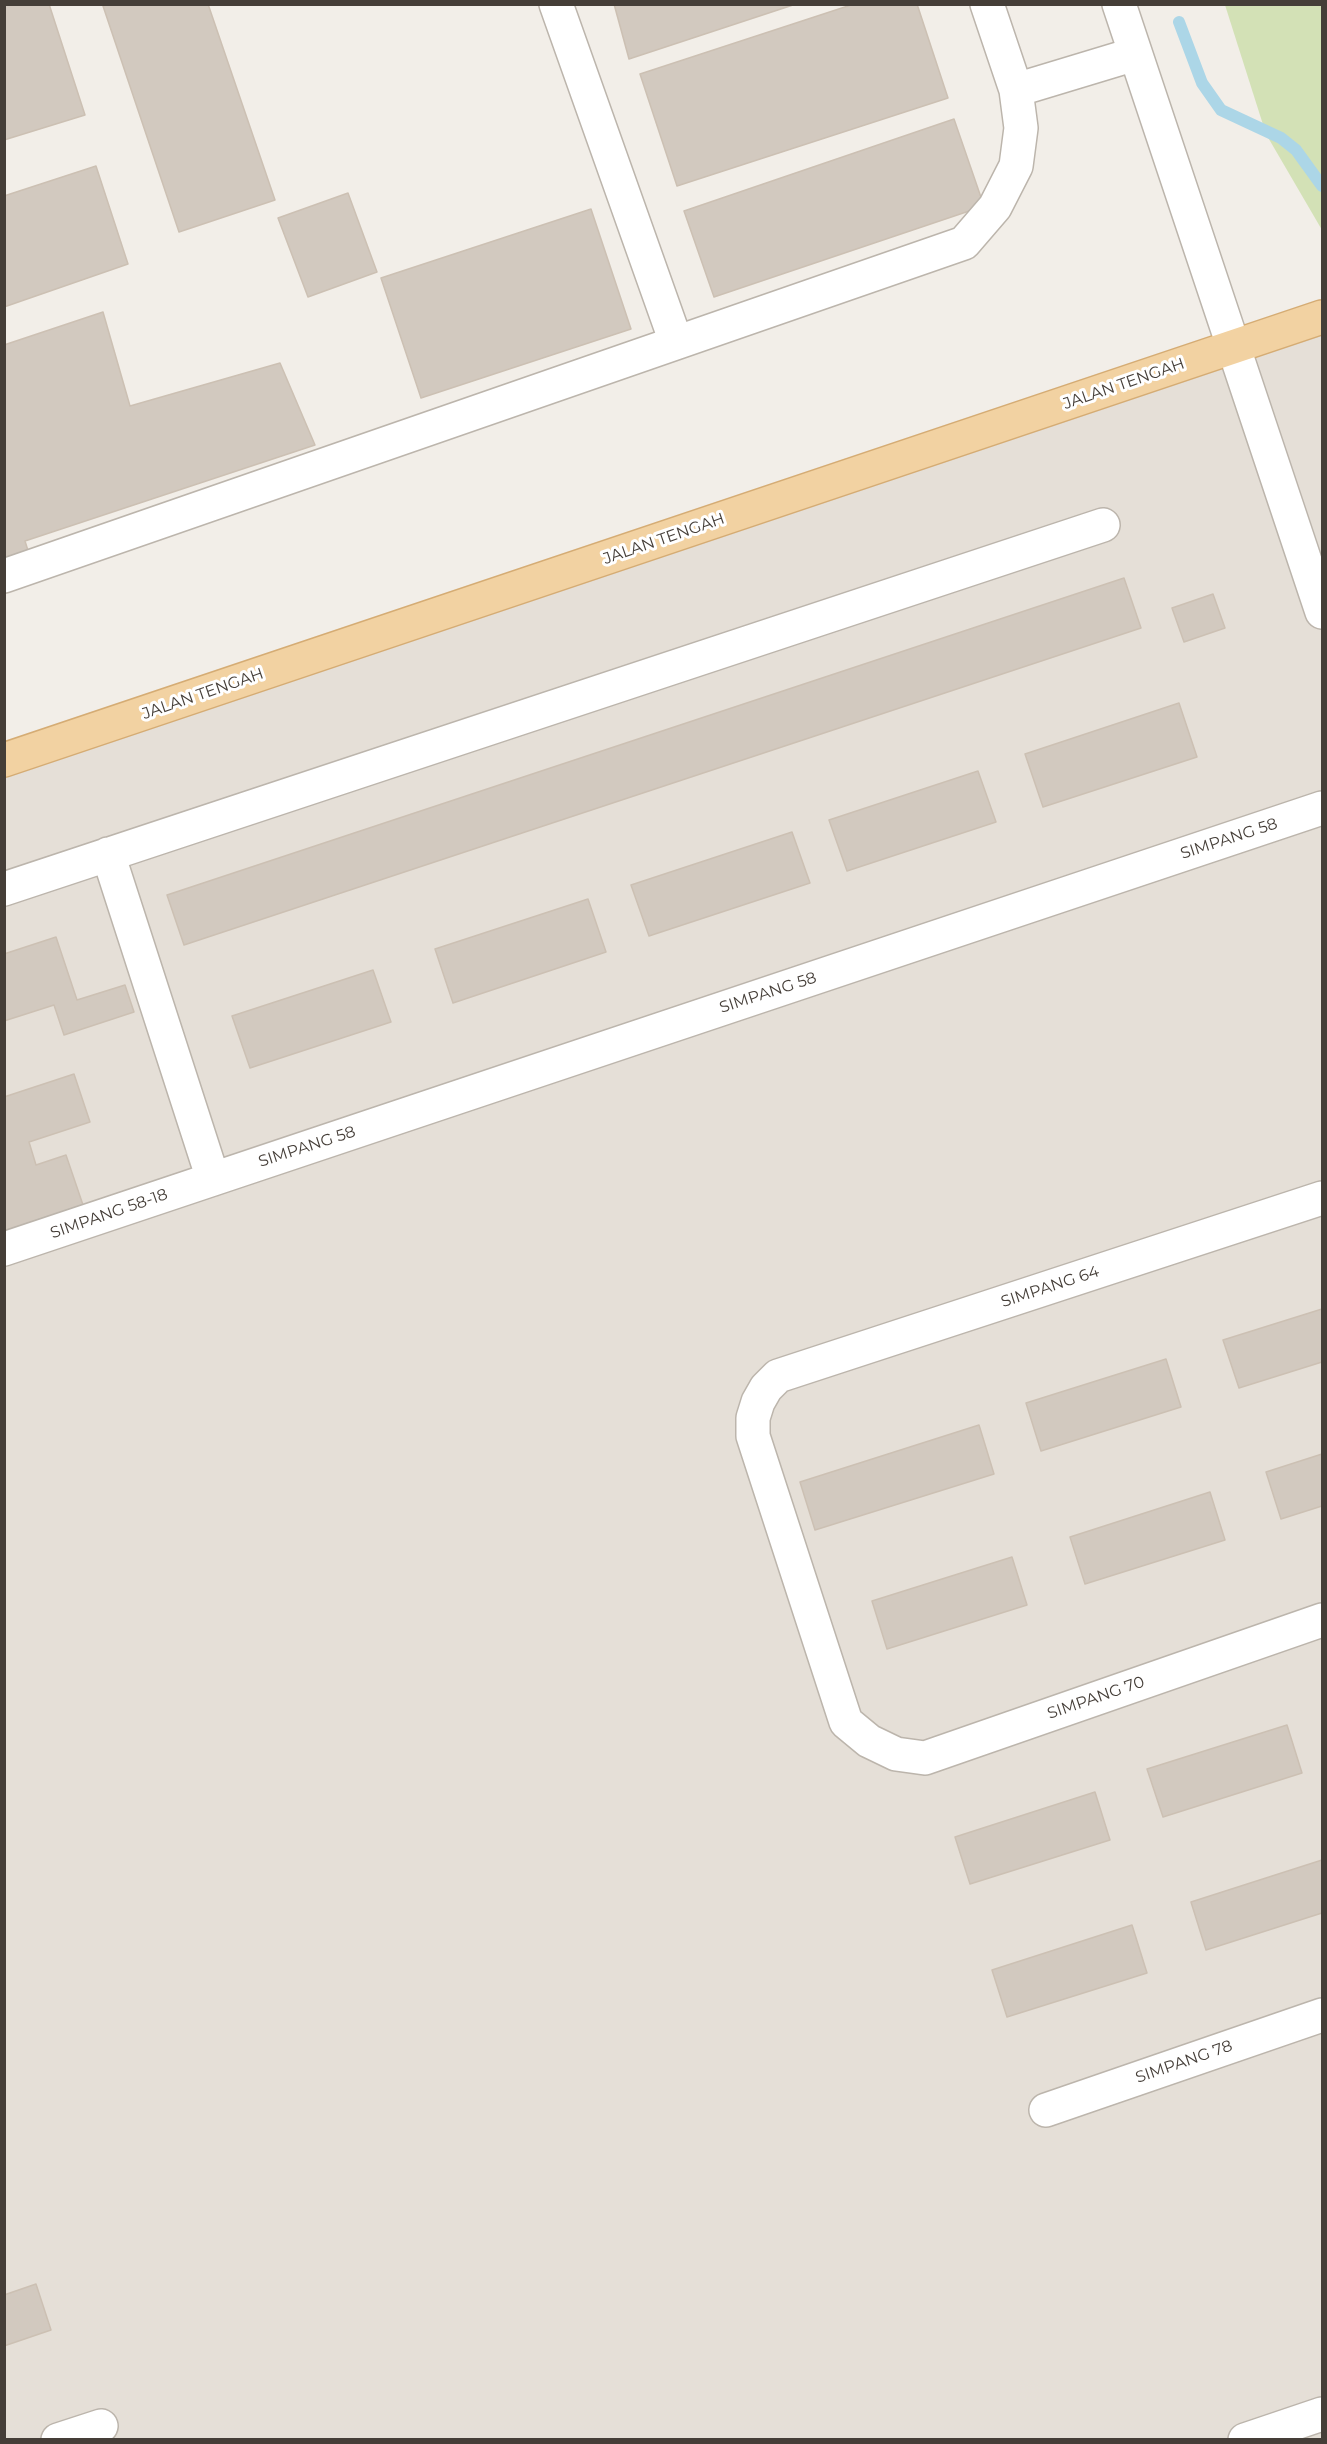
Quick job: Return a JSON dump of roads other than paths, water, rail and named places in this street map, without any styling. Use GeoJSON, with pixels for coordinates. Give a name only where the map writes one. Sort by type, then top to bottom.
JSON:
{"type":"FeatureCollection","features":[{"type":"Feature","properties":{"kind":"main road","name":"JALAN TENGAH"},"geometry":{"type":"LineString","coordinates":[[4,760],[1323,317]]}},
{"type":"Feature","properties":{"kind":"street"},"geometry":{"type":"LineString","coordinates":[[556,4],[676,342]]}},
{"type":"Feature","properties":{"kind":"street"},"geometry":{"type":"LineString","coordinates":[[4,576],[964,243],[995,207],[1016,166],[1021,128],[1016,90],[987,4]]}},
{"type":"Feature","properties":{"kind":"street"},"geometry":{"type":"LineString","coordinates":[[1119,4],[1323,612]]}},
{"type":"Feature","properties":{"kind":"street"},"geometry":{"type":"LineString","coordinates":[[1016,90],[1136,54]]}},
{"type":"Feature","properties":{"kind":"street"},"geometry":{"type":"LineString","coordinates":[[4,889],[1103,525]]}},
{"type":"Feature","properties":{"kind":"street","name":"SIMPANG 58"},"geometry":{"type":"LineString","coordinates":[[213,1179],[1323,808]]}},
{"type":"Feature","properties":{"kind":"street"},"geometry":{"type":"LineString","coordinates":[[108,854],[213,1179]]}},
{"type":"Feature","properties":{"kind":"street","name":"SIMPANG 58-18"},"geometry":{"type":"LineString","coordinates":[[4,1249],[213,1179]]}},
{"type":"Feature","properties":{"kind":"street","name":"SIMPANG 64"},"geometry":{"type":"LineString","coordinates":[[778,1376],[1323,1198]]}},
{"type":"Feature","properties":{"kind":"street","name":"SIMPANG 70"},"geometry":{"type":"LineString","coordinates":[[778,1376],[766,1388],[758,1402],[753,1418],[753,1436],[846,1722],[868,1742],[896,1754],[925,1758],[1323,1620]]}},
{"type":"Feature","properties":{"kind":"street","name":"SIMPANG 78"},"geometry":{"type":"LineString","coordinates":[[1047,2110],[1323,2015]]}},
{"type":"Feature","properties":{"kind":"street"},"geometry":{"type":"LineString","coordinates":[[1245,2439],[1323,2414]]}},
{"type":"Feature","properties":{"kind":"street"},"geometry":{"type":"LineString","coordinates":[[58,2439],[101,2426]]}},
{"type":"Feature","properties":{"kind":"waterway"},"geometry":{"type":"LineString","coordinates":[[1179,22],[1202,83],[1221,110],[1281,138],[1296,150],[1322,186]]}}]}
